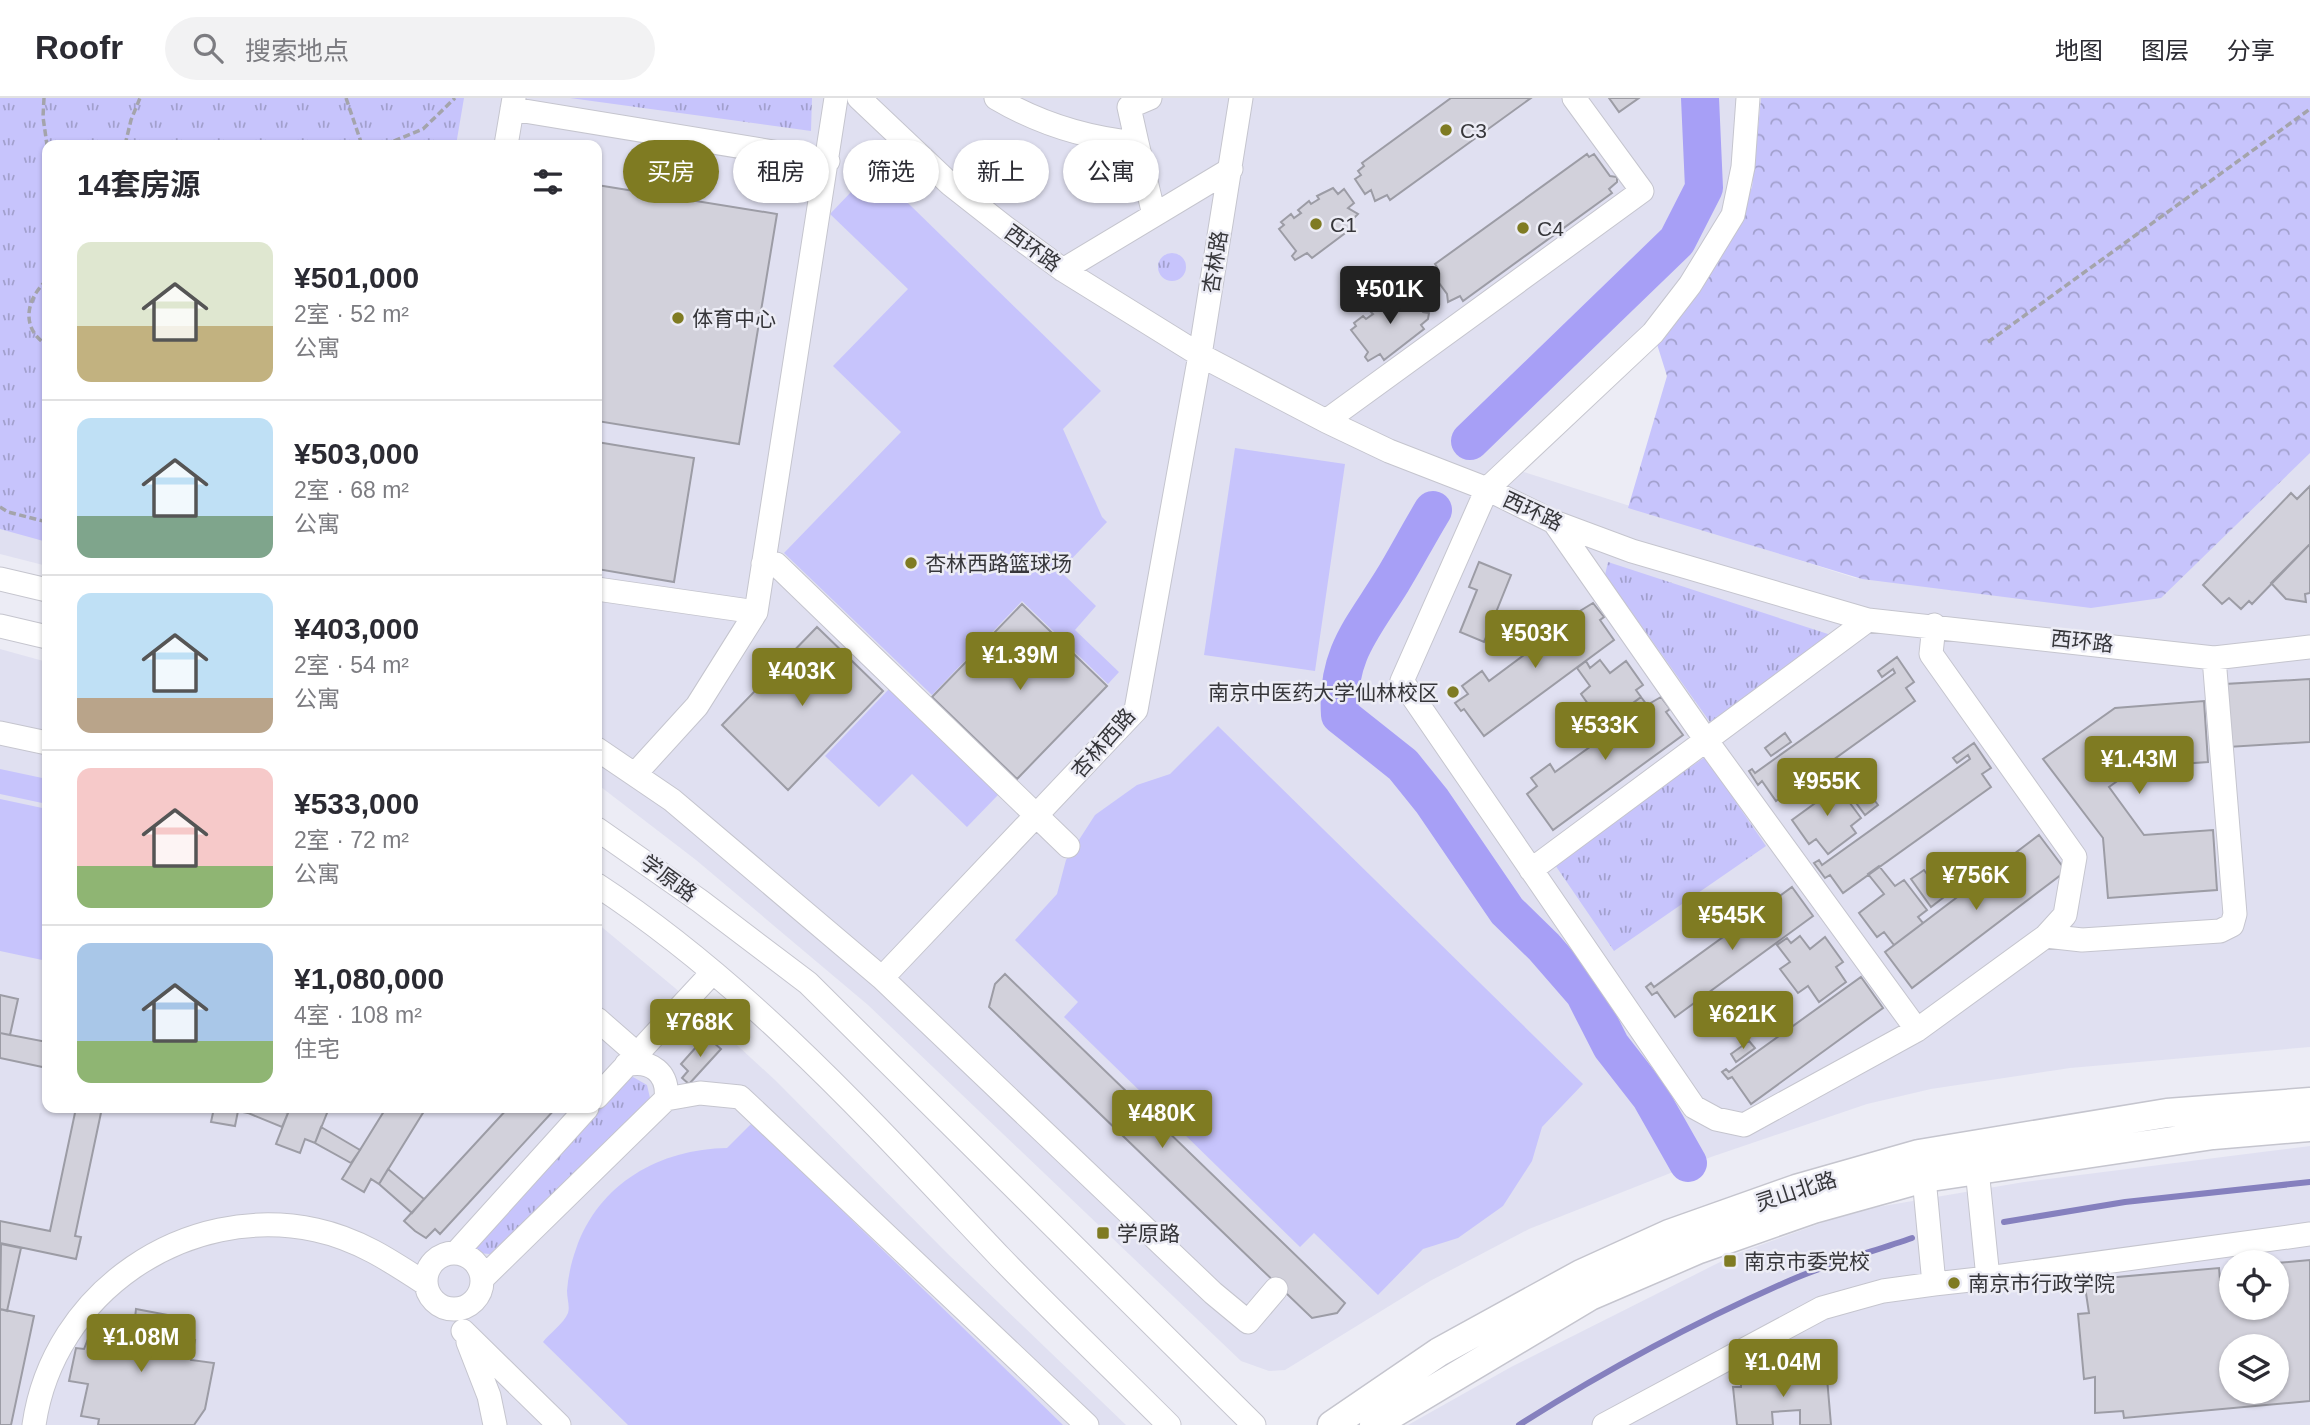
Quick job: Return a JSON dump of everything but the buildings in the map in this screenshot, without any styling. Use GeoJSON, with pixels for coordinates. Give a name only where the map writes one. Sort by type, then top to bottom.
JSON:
{"type":"FeatureCollection","features":[{"type":"Feature","properties":{"kind":"main road","name":"灵山北路"},"geometry":{"type":"LineString","coordinates":[[1332,1425],[1439,1352],[1581,1274],[1669,1234],[1796,1189],[1919,1154],[2167,1113],[2310,1102]]}},
{"type":"Feature","properties":{"kind":"main road","name":"灵山北路"},"geometry":{"type":"LineString","coordinates":[[1374,1425],[1590,1296],[1699,1249],[1813,1209],[1924,1178],[2213,1135],[2310,1127]]}},
{"type":"Feature","properties":{"kind":"street"},"geometry":{"type":"LineString","coordinates":[[829,153],[836,98]]}},
{"type":"Feature","properties":{"kind":"street","name":"西环路"},"geometry":{"type":"LineString","coordinates":[[859,98],[950,184],[1063,270],[1200,355],[1388,451],[1487,489],[1554,522],[1632,551],[1868,620],[1934,625],[2214,658],[2310,647]]}},
{"type":"Feature","properties":{"kind":"street"},"geometry":{"type":"LineString","coordinates":[[996,98],[1048,124],[1077,133],[1119,140]]}},
{"type":"Feature","properties":{"kind":"street"},"geometry":{"type":"LineString","coordinates":[[1136,140],[1129,107],[1150,98]]}},
{"type":"Feature","properties":{"kind":"street","name":"杏林路"},"geometry":{"type":"LineString","coordinates":[[1200,355],[1241,98]]}},
{"type":"Feature","properties":{"kind":"street"},"geometry":{"type":"LineString","coordinates":[[1326,421],[1642,191],[1574,98]]}},
{"type":"Feature","properties":{"kind":"street"},"geometry":{"type":"LineString","coordinates":[[1748,98],[1743,167],[1733,215],[1690,285],[1653,334],[1487,489],[1402,681],[1694,1107],[1716,1119],[1744,1125],[1917,1030],[2046,936],[2065,915],[2075,858],[1931,654],[1934,625]]}},
{"type":"Feature","properties":{"kind":"street"},"geometry":{"type":"LineString","coordinates":[[507,140],[513,104],[733,144]]}},
{"type":"Feature","properties":{"kind":"street"},"geometry":{"type":"LineString","coordinates":[[1063,270],[1231,169]]}},
{"type":"Feature","properties":{"kind":"street"},"geometry":{"type":"LineString","coordinates":[[636,773],[697,706],[756,612],[821,203]]}},
{"type":"Feature","properties":{"kind":"street"},"geometry":{"type":"LineString","coordinates":[[1151,203],[1154,215]]}},
{"type":"Feature","properties":{"kind":"street","name":"杏林西路"},"geometry":{"type":"LineString","coordinates":[[883,978],[1136,710],[1200,355]]}},
{"type":"Feature","properties":{"kind":"street"},"geometry":{"type":"LineString","coordinates":[[1554,522],[1706,740],[1917,1030]]}},
{"type":"Feature","properties":{"kind":"street"},"geometry":{"type":"LineString","coordinates":[[763,564],[776,564],[1068,846]]}},
{"type":"Feature","properties":{"kind":"street"},"geometry":{"type":"LineString","coordinates":[[0,579],[42,589]]}},
{"type":"Feature","properties":{"kind":"street"},"geometry":{"type":"LineString","coordinates":[[602,590],[756,612]]}},
{"type":"Feature","properties":{"kind":"street"},"geometry":{"type":"LineString","coordinates":[[1531,870],[1868,620]]}},
{"type":"Feature","properties":{"kind":"street"},"geometry":{"type":"LineString","coordinates":[[0,626],[42,636]]}},
{"type":"Feature","properties":{"kind":"street"},"geometry":{"type":"LineString","coordinates":[[2046,936],[2082,940],[2220,931],[2232,925],[2235,914],[2214,658]]}},
{"type":"Feature","properties":{"kind":"street"},"geometry":{"type":"LineString","coordinates":[[0,733],[42,742]]}},
{"type":"Feature","properties":{"kind":"street"},"geometry":{"type":"LineString","coordinates":[[602,752],[636,773],[883,978],[1213,1293],[1248,1322],[1276,1289]]}},
{"type":"Feature","properties":{"kind":"street","name":"学原路"},"geometry":{"type":"LineString","coordinates":[[602,832],[701,901],[808,984],[1254,1425]]}},
{"type":"Feature","properties":{"kind":"street"},"geometry":{"type":"LineString","coordinates":[[602,889],[713,972],[918,1168],[1001,1258],[1169,1425]]}},
{"type":"Feature","properties":{"kind":"street"},"geometry":{"type":"LineString","coordinates":[[602,1091],[713,972]]}},
{"type":"Feature","properties":{"kind":"street"},"geometry":{"type":"LineString","coordinates":[[602,1026],[631,1059],[659,1071],[665,1079],[666,1099]]}},
{"type":"Feature","properties":{"kind":"street"},"geometry":{"type":"LineString","coordinates":[[482,1279],[666,1099],[700,1093],[740,1097],[1087,1425]]}},
{"type":"Feature","properties":{"kind":"street"},"geometry":{"type":"LineString","coordinates":[[495,1425],[489,1396],[463,1331],[451,1309],[434,1301],[426,1284],[426,1274],[437,1258],[456,1253],[582,1113]]}},
{"type":"Feature","properties":{"kind":"street"},"geometry":{"type":"LineString","coordinates":[[1977,1170],[1988,1278]]}},
{"type":"Feature","properties":{"kind":"street"},"geometry":{"type":"LineString","coordinates":[[1924,1178],[1934,1284]]}},
{"type":"Feature","properties":{"kind":"street"},"geometry":{"type":"LineString","coordinates":[[34,1425],[50,1367],[77,1320],[94,1299],[136,1264],[184,1240],[237,1226],[264,1225],[317,1230],[367,1248],[426,1284]]}},
{"type":"Feature","properties":{"kind":"street"},"geometry":{"type":"LineString","coordinates":[[1604,1425],[1822,1308],[1884,1291],[2310,1234]]}},
{"type":"Feature","properties":{"kind":"street"},"geometry":{"type":"LineString","coordinates":[[451,1309],[470,1304],[481,1288],[482,1279],[474,1261],[456,1253]]}},
{"type":"Feature","properties":{"kind":"street"},"geometry":{"type":"LineString","coordinates":[[463,1331],[559,1425]]}},
{"type":"Feature","properties":{"kind":"path"},"geometry":{"type":"LineString","coordinates":[[44,98],[46,140]]}},
{"type":"Feature","properties":{"kind":"path"},"geometry":{"type":"LineString","coordinates":[[126,140],[140,98]]}},
{"type":"Feature","properties":{"kind":"path"},"geometry":{"type":"LineString","coordinates":[[346,98],[360,140]]}},
{"type":"Feature","properties":{"kind":"path"},"geometry":{"type":"LineString","coordinates":[[396,140],[423,129],[436,120],[455,98]]}},
{"type":"Feature","properties":{"kind":"path"},"geometry":{"type":"LineString","coordinates":[[1988,342],[2310,109]]}},
{"type":"Feature","properties":{"kind":"path"},"geometry":{"type":"LineString","coordinates":[[42,286],[32,297],[28,315],[34,334],[42,341]]}},
{"type":"Feature","properties":{"kind":"path"},"geometry":{"type":"LineString","coordinates":[[0,507],[8,512],[42,521]]}},
{"type":"Feature","properties":{"kind":"shaded area","name":"南京中医药大学仙林校区"},"geometry":{"type":"Polygon","coordinates":[[[0,98],[1738,98],[1742,180],[1711,257],[1508,467],[1855,578],[2119,600],[2310,422],[2310,1047],[2070,1068],[1931,1089],[1867,1104],[1711,1157],[1529,1229],[1430,1281],[1285,1370],[1269,1371],[1241,1361],[868,1005],[696,860],[602,788],[602,140],[42,140],[42,565],[0,554],[0,98]]]}},
{"type":"Feature","properties":{"kind":"shaded area"},"geometry":{"type":"Polygon","coordinates":[[[0,649],[42,661],[42,1113],[602,1113],[602,927],[675,988],[775,1080],[949,1255],[1126,1425],[0,1425],[0,649]]]}},
{"type":"Feature","properties":{"kind":"shaded area","name":"南京市行政学院"},"geometry":{"type":"Polygon","coordinates":[[[2310,1146],[2310,1425],[1408,1425],[1511,1367],[1736,1254],[1854,1211],[2024,1182],[2310,1146]]]}},
{"type":"Feature","properties":{"kind":"green space"},"geometry":{"type":"Polygon","coordinates":[[[0,98],[464,98],[457,140],[42,140],[42,541],[0,529],[0,98]]]}},
{"type":"Feature","properties":{"kind":"green space"},"geometry":{"type":"Polygon","coordinates":[[[570,98],[812,98],[811,131],[570,98]]]}},
{"type":"Feature","properties":{"kind":"green space"},"geometry":{"type":"Polygon","coordinates":[[[1761,98],[2310,98],[2310,453],[2161,598],[2091,608],[1862,579],[1628,508],[1667,376],[1656,341],[1727,245],[1752,187],[1761,98]]]}},
{"type":"Feature","properties":{"kind":"green space"},"geometry":{"type":"Polygon","coordinates":[[[843,200],[843,203],[908,203],[1101,391],[1063,429],[1102,517],[1107,522],[1060,571],[1096,606],[1075,630],[1119,672],[1108,684],[1022,601],[932,695],[784,553],[901,432],[833,366],[908,289],[830,214],[843,200]]]}},
{"type":"Feature","properties":{"kind":"green space"},"geometry":{"type":"Polygon","coordinates":[[[1172,253],[1182,257],[1186,267],[1182,277],[1172,281],[1162,277],[1158,267],[1162,257],[1172,253]]]}},
{"type":"Feature","properties":{"kind":"green space"},"geometry":{"type":"Polygon","coordinates":[[[1235,448],[1345,464],[1315,671],[1204,655],[1235,448]]]}},
{"type":"Feature","properties":{"kind":"green space"},"geometry":{"type":"Polygon","coordinates":[[[1608,562],[1831,635],[1710,722],[1605,575],[1608,562]]]}},
{"type":"Feature","properties":{"kind":"green space"},"geometry":{"type":"Polygon","coordinates":[[[889,689],[998,795],[967,827],[912,774],[879,807],[825,756],[889,689]]]}},
{"type":"Feature","properties":{"kind":"green space"},"geometry":{"type":"Polygon","coordinates":[[[1218,726],[1583,1084],[1542,1127],[1532,1161],[1503,1206],[1458,1238],[1423,1249],[1378,1295],[1314,1233],[1300,1247],[1064,1017],[1078,1002],[1015,940],[1057,894],[1066,860],[1095,815],[1137,785],[1170,774],[1218,726]]]}},
{"type":"Feature","properties":{"kind":"green space"},"geometry":{"type":"Polygon","coordinates":[[[1705,757],[1766,846],[1614,951],[1553,862],[1705,757]]]}},
{"type":"Feature","properties":{"kind":"green space"},"geometry":{"type":"Polygon","coordinates":[[[0,769],[42,778],[42,803],[0,794],[0,769]]]}},
{"type":"Feature","properties":{"kind":"green space"},"geometry":{"type":"Polygon","coordinates":[[[0,799],[42,808],[42,960],[0,951],[0,799]]]}},
{"type":"Feature","properties":{"kind":"green space"},"geometry":{"type":"Polygon","coordinates":[[[633,1077],[647,1085],[650,1098],[647,1105],[490,1254],[478,1253],[476,1245],[594,1113],[602,1113],[602,1103],[622,1081],[633,1077]]]}},
{"type":"Feature","properties":{"kind":"green space"},"geometry":{"type":"Polygon","coordinates":[[[752,1123],[1063,1425],[628,1425],[543,1342],[568,1313],[568,1280],[576,1249],[586,1226],[600,1206],[616,1188],[635,1174],[678,1155],[727,1148],[752,1123]]]}},
{"type":"Feature","properties":{"kind":"waterway"},"geometry":{"type":"LineString","coordinates":[[1470,441],[1677,241],[1704,188],[1700,98]]}},
{"type":"Feature","properties":{"kind":"waterway"},"geometry":{"type":"LineString","coordinates":[[1433,510],[1354,643],[1342,675],[1340,715],[1403,765],[1432,801],[1507,911],[1544,947],[1584,993],[1611,1046],[1650,1096],[1688,1163]]}},
{"type":"Feature","properties":{"kind":"waterway"},"geometry":{"type":"LineString","coordinates":[[2004,1222],[2125,1202],[2310,1182]]}},
{"type":"Feature","properties":{"kind":"waterway"},"geometry":{"type":"LineString","coordinates":[[1519,1425],[1585,1385],[1721,1312],[1806,1274],[1912,1238]]}},
{"type":"Feature","properties":{"kind":"place","name":"C3"},"geometry":{"type":"Point","coordinates":[1446,130]}},
{"type":"Feature","properties":{"kind":"place","name":"C1"},"geometry":{"type":"Point","coordinates":[1316,224]}},
{"type":"Feature","properties":{"kind":"place","name":"C4"},"geometry":{"type":"Point","coordinates":[1523,228]}},
{"type":"Feature","properties":{"kind":"place","name":"体育中心"},"geometry":{"type":"Point","coordinates":[678,318]}},
{"type":"Feature","properties":{"kind":"place","name":"杏林西路篮球场"},"geometry":{"type":"Point","coordinates":[911,563]}},
{"type":"Feature","properties":{"kind":"place","name":"南京中医药大学仙林校区"},"geometry":{"type":"Point","coordinates":[1453,692]}},
{"type":"Feature","properties":{"kind":"place","name":"学原路"},"geometry":{"type":"Point","coordinates":[1103,1233]}},
{"type":"Feature","properties":{"kind":"place","name":"南京市委党校"},"geometry":{"type":"Point","coordinates":[1730,1261]}},
{"type":"Feature","properties":{"kind":"place","name":"南京市行政学院"},"geometry":{"type":"Point","coordinates":[1954,1283]}}]}
